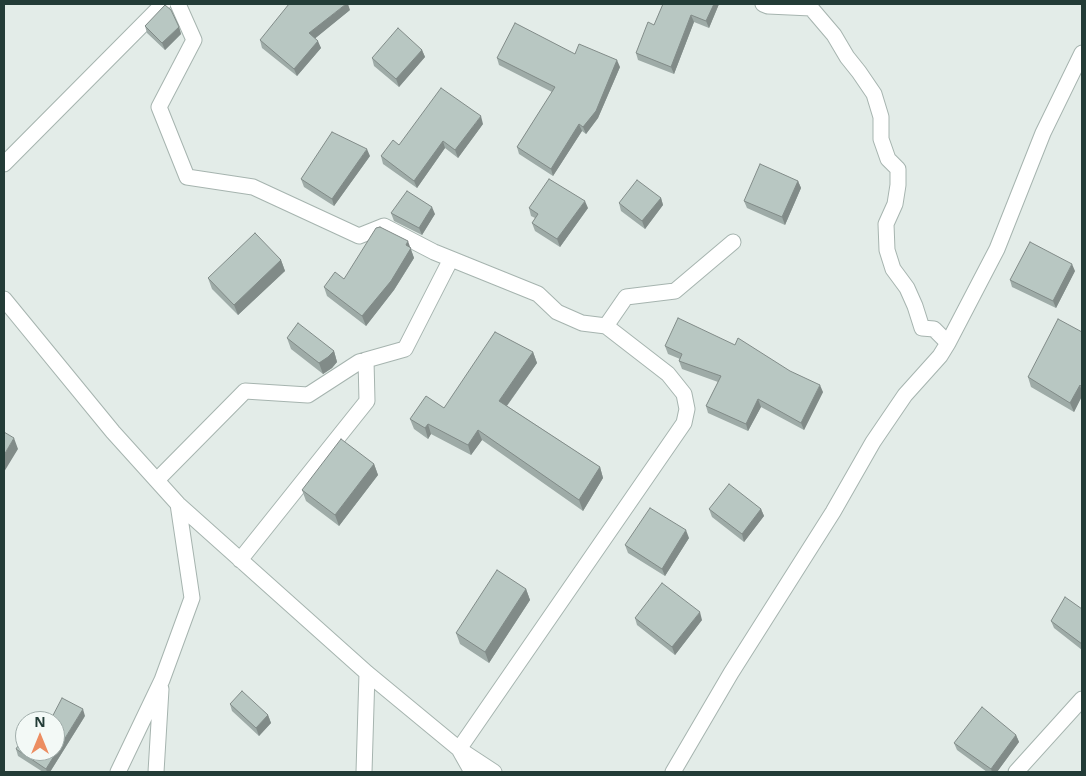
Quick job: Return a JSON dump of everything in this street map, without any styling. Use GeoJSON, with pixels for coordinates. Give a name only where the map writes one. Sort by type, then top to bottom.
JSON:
{"type":"FeatureCollection","features":[{"type":"Feature","properties":{"kind":"street"},"geometry":{"type":"LineString","coordinates":[[4,164],[163,4]]}},
{"type":"Feature","properties":{"kind":"street"},"geometry":{"type":"LineString","coordinates":[[178,4],[194,40],[159,107],[187,177],[253,187],[359,236],[384,226],[451,259],[538,294],[557,312],[582,323],[606,326],[668,374],[684,394],[687,409],[684,423],[459,749]]}},
{"type":"Feature","properties":{"kind":"street"},"geometry":{"type":"LineString","coordinates":[[764,4],[768,6],[811,8],[834,35],[847,57],[874,94],[881,117],[882,139],[888,159],[898,169],[896,195],[886,224],[887,250],[893,269],[915,306],[922,328],[934,329],[948,343]]}},
{"type":"Feature","properties":{"kind":"street"},"geometry":{"type":"LineString","coordinates":[[673,772],[731,674],[833,512],[873,442],[905,395],[940,356],[948,343],[997,249],[1044,133],[1082,53]]}},
{"type":"Feature","properties":{"kind":"street"},"geometry":{"type":"LineString","coordinates":[[606,326],[626,297],[675,291],[733,242]]}},
{"type":"Feature","properties":{"kind":"street"},"geometry":{"type":"LineString","coordinates":[[157,480],[245,391],[308,395],[360,362],[405,349],[451,259]]}},
{"type":"Feature","properties":{"kind":"street"},"geometry":{"type":"LineString","coordinates":[[4,299],[112,432],[178,504],[367,673],[459,749],[494,772]]}},
{"type":"Feature","properties":{"kind":"street"},"geometry":{"type":"LineString","coordinates":[[240,560],[367,401],[366,360]]}},
{"type":"Feature","properties":{"kind":"street"},"geometry":{"type":"LineString","coordinates":[[118,772],[162,680],[192,598],[178,504]]}},
{"type":"Feature","properties":{"kind":"street"},"geometry":{"type":"LineString","coordinates":[[364,772],[367,673]]}},
{"type":"Feature","properties":{"kind":"street"},"geometry":{"type":"LineString","coordinates":[[156,772],[162,680]]}},
{"type":"Feature","properties":{"kind":"street"},"geometry":{"type":"LineString","coordinates":[[1016,772],[1082,699]]}},
{"type":"Feature","properties":{"kind":"street"},"geometry":{"type":"LineString","coordinates":[[459,749],[472,772]]}},
{"type":"Feature","properties":{"kind":"building"},"geometry":{"type":"Polygon","coordinates":[[[289,4],[346,4],[309,33],[318,41],[294,69],[260,40],[289,4]]]}},
{"type":"Feature","properties":{"kind":"building"},"geometry":{"type":"Polygon","coordinates":[[[663,4],[714,4],[706,21],[691,15],[671,67],[636,53],[648,22],[654,25],[663,4]]]}},
{"type":"Feature","properties":{"kind":"building"},"geometry":{"type":"Polygon","coordinates":[[[165,5],[171,10],[179,27],[162,43],[145,26],[165,5]]]}},
{"type":"Feature","properties":{"kind":"building"},"geometry":{"type":"Polygon","coordinates":[[[515,23],[575,54],[579,44],[617,60],[596,111],[583,127],[579,124],[551,169],[517,147],[555,87],[497,58],[515,23]]]}},
{"type":"Feature","properties":{"kind":"building"},"geometry":{"type":"Polygon","coordinates":[[[398,28],[422,50],[396,79],[372,58],[398,28]]]}},
{"type":"Feature","properties":{"kind":"building"},"geometry":{"type":"Polygon","coordinates":[[[441,88],[481,116],[455,150],[443,141],[414,181],[381,156],[393,140],[399,145],[441,88]]]}},
{"type":"Feature","properties":{"kind":"building"},"geometry":{"type":"Polygon","coordinates":[[[332,132],[367,149],[332,199],[301,179],[332,132]]]}},
{"type":"Feature","properties":{"kind":"building"},"geometry":{"type":"Polygon","coordinates":[[[760,164],[798,181],[782,217],[744,201],[760,164]]]}},
{"type":"Feature","properties":{"kind":"building"},"geometry":{"type":"Polygon","coordinates":[[[549,179],[585,201],[557,239],[532,223],[538,214],[529,208],[549,179]]]}},
{"type":"Feature","properties":{"kind":"building"},"geometry":{"type":"Polygon","coordinates":[[[637,180],[661,198],[642,221],[619,203],[637,180]]]}},
{"type":"Feature","properties":{"kind":"building"},"geometry":{"type":"Polygon","coordinates":[[[407,191],[432,207],[419,228],[391,213],[407,191]]]}},
{"type":"Feature","properties":{"kind":"building"},"geometry":{"type":"Polygon","coordinates":[[[380,227],[408,241],[406,245],[411,248],[391,281],[362,316],[324,287],[335,272],[344,279],[376,228],[380,227]]]}},
{"type":"Feature","properties":{"kind":"building"},"geometry":{"type":"Polygon","coordinates":[[[255,233],[281,260],[234,305],[208,278],[255,233]]]}},
{"type":"Feature","properties":{"kind":"building"},"geometry":{"type":"Polygon","coordinates":[[[1030,242],[1072,264],[1053,301],[1010,280],[1030,242]]]}},
{"type":"Feature","properties":{"kind":"building"},"geometry":{"type":"Polygon","coordinates":[[[678,318],[735,345],[738,338],[790,371],[820,385],[801,423],[758,399],[746,424],[706,406],[721,376],[679,361],[682,354],[665,346],[678,318]]]}},
{"type":"Feature","properties":{"kind":"building"},"geometry":{"type":"Polygon","coordinates":[[[1058,319],[1082,332],[1082,387],[1080,385],[1070,403],[1028,377],[1058,319]]]}},
{"type":"Feature","properties":{"kind":"building"},"geometry":{"type":"Polygon","coordinates":[[[298,323],[334,351],[319,363],[287,338],[298,323]]]}},
{"type":"Feature","properties":{"kind":"building"},"geometry":{"type":"Polygon","coordinates":[[[495,332],[533,352],[499,401],[600,467],[579,500],[478,430],[468,445],[428,424],[425,428],[410,419],[426,396],[444,408],[495,332]]]}},
{"type":"Feature","properties":{"kind":"building"},"geometry":{"type":"Polygon","coordinates":[[[4,432],[14,438],[4,455],[4,432]]]}},
{"type":"Feature","properties":{"kind":"building"},"geometry":{"type":"Polygon","coordinates":[[[341,439],[374,464],[335,515],[302,490],[341,439]]]}},
{"type":"Feature","properties":{"kind":"building"},"geometry":{"type":"Polygon","coordinates":[[[729,484],[761,509],[742,534],[709,509],[729,484]]]}},
{"type":"Feature","properties":{"kind":"building"},"geometry":{"type":"Polygon","coordinates":[[[650,508],[686,530],[662,569],[625,545],[650,508]]]}},
{"type":"Feature","properties":{"kind":"building"},"geometry":{"type":"Polygon","coordinates":[[[497,570],[526,589],[485,652],[456,633],[497,570]]]}},
{"type":"Feature","properties":{"kind":"building"},"geometry":{"type":"Polygon","coordinates":[[[662,583],[700,612],[672,647],[635,618],[662,583]]]}},
{"type":"Feature","properties":{"kind":"building"},"geometry":{"type":"Polygon","coordinates":[[[1065,597],[1082,609],[1082,644],[1051,621],[1065,597]]]}},
{"type":"Feature","properties":{"kind":"building"},"geometry":{"type":"Polygon","coordinates":[[[242,691],[268,715],[256,728],[230,704],[242,691]]]}},
{"type":"Feature","properties":{"kind":"building"},"geometry":{"type":"Polygon","coordinates":[[[62,698],[83,709],[65,738],[65,711],[55,711],[62,698]]]}},
{"type":"Feature","properties":{"kind":"building"},"geometry":{"type":"Polygon","coordinates":[[[982,707],[1016,735],[991,769],[954,743],[982,707]]]}},
{"type":"Feature","properties":{"kind":"building"},"geometry":{"type":"Polygon","coordinates":[[[34,761],[51,761],[46,769],[34,761]]]}}]}
